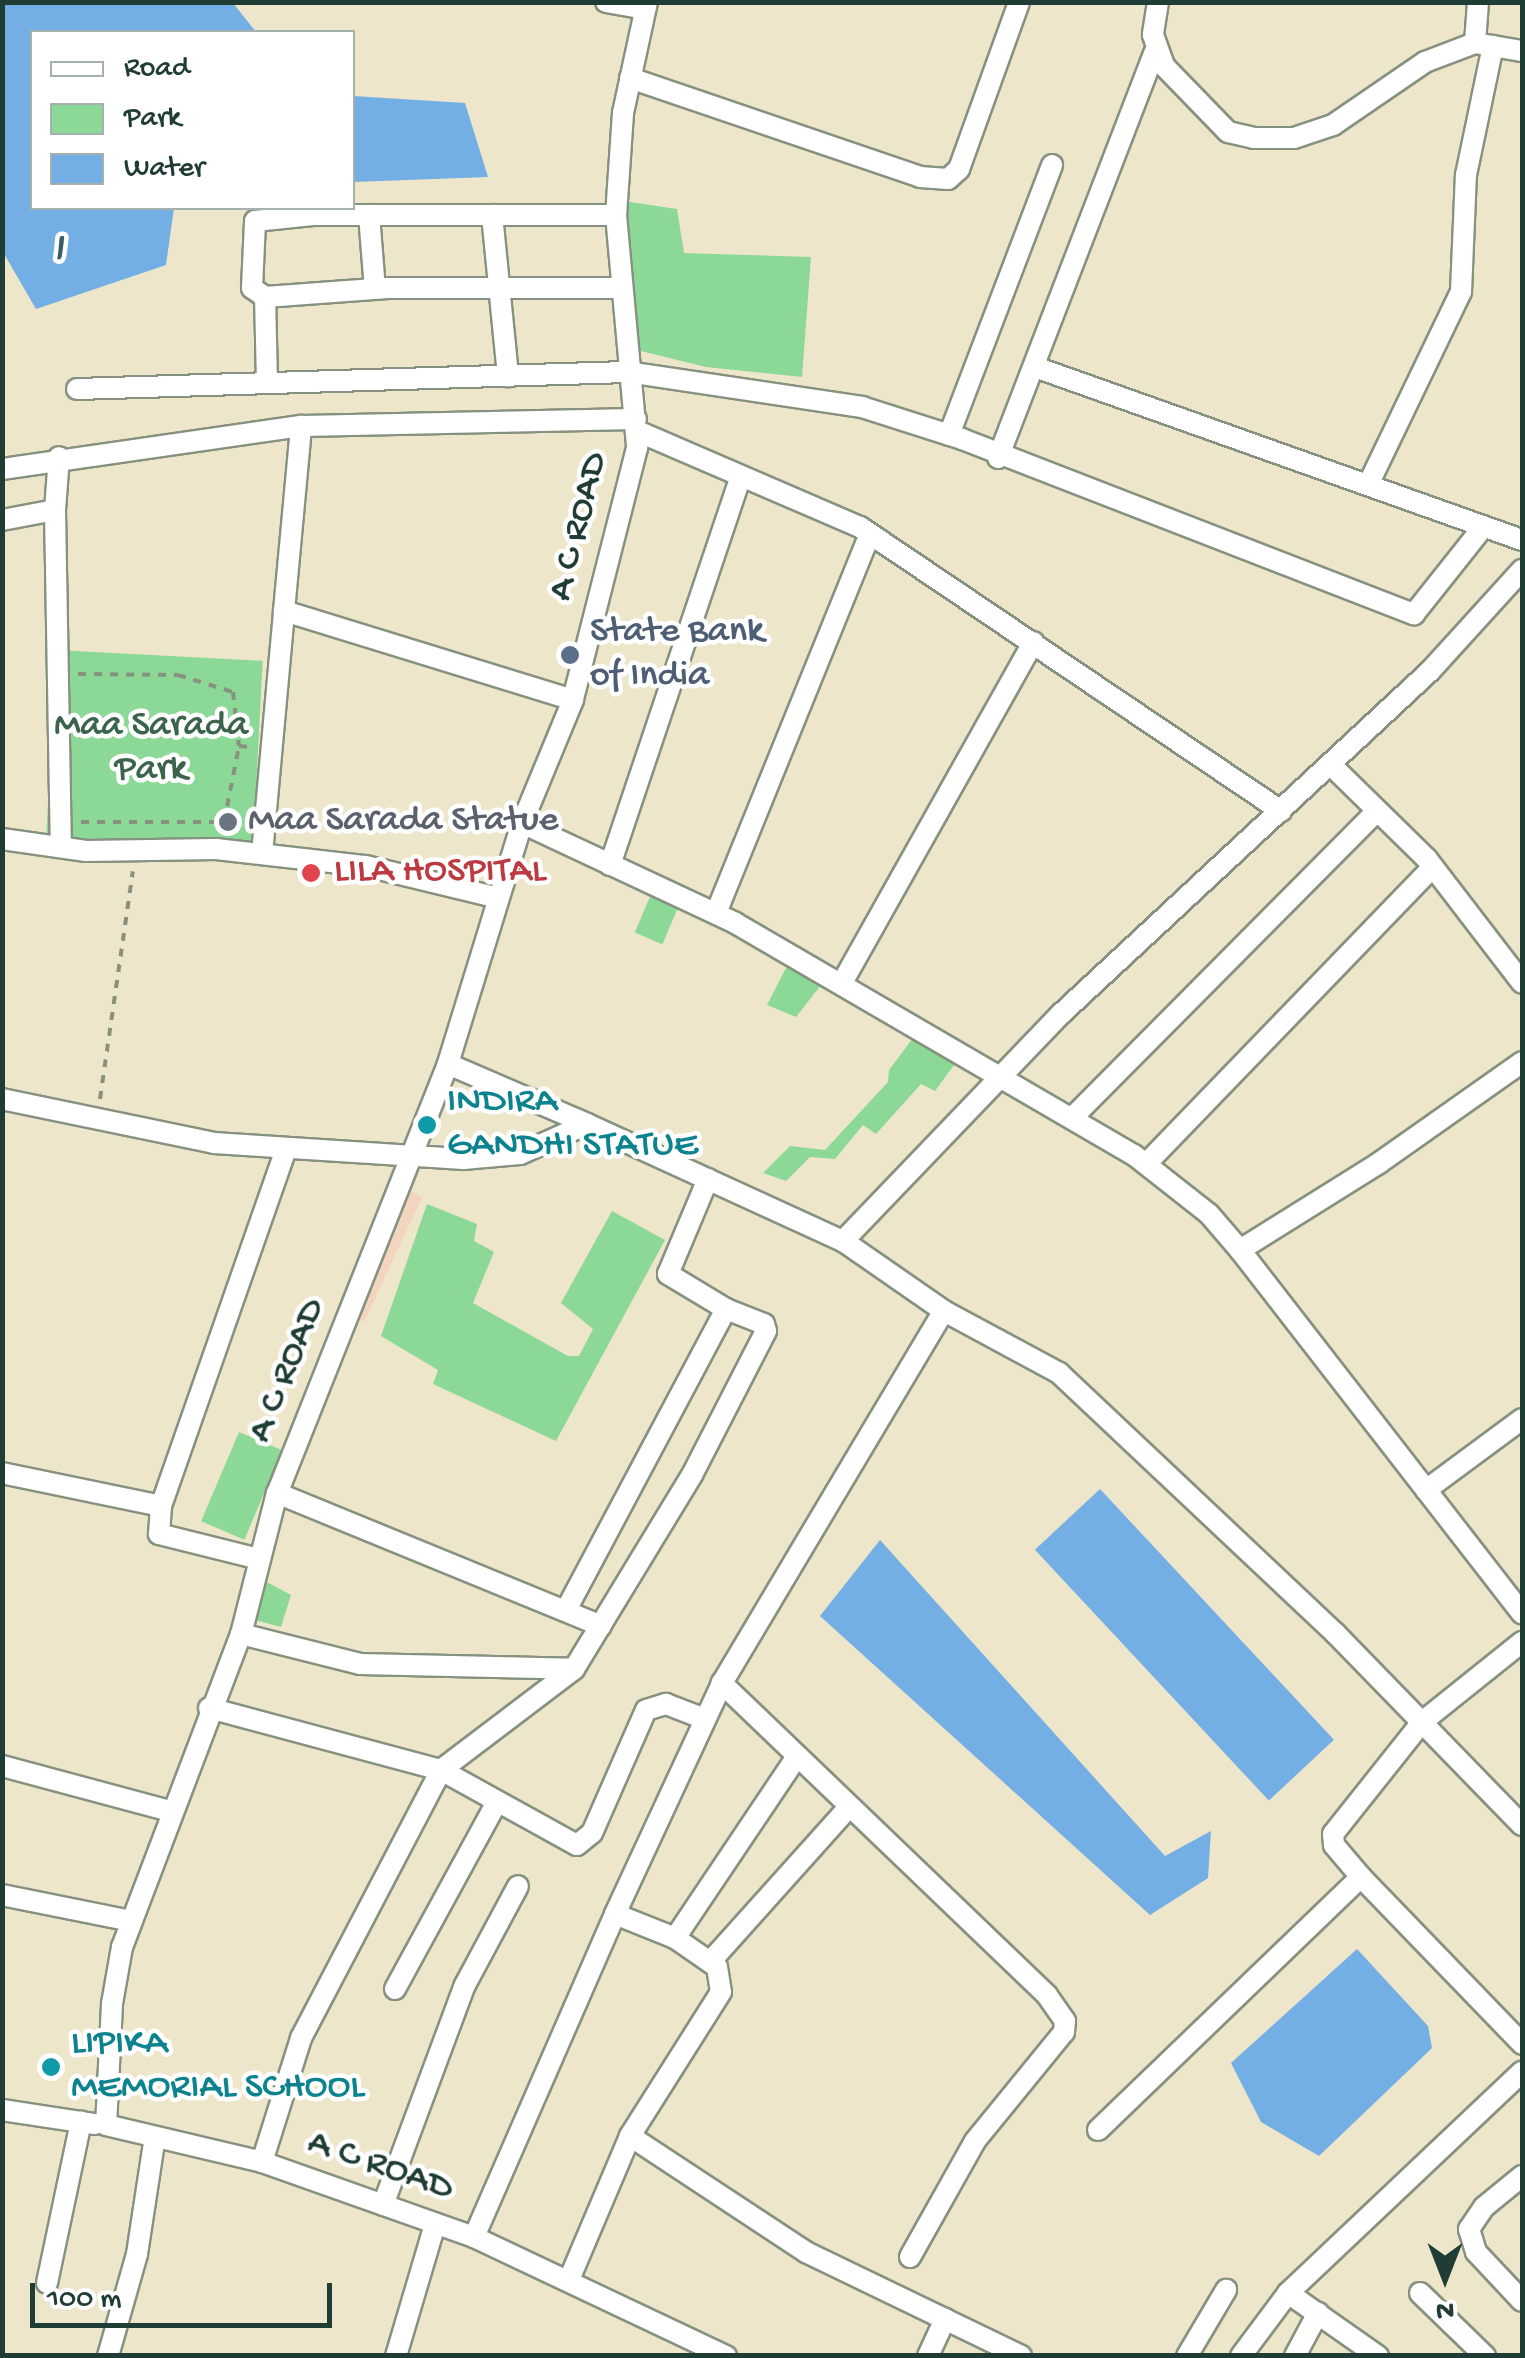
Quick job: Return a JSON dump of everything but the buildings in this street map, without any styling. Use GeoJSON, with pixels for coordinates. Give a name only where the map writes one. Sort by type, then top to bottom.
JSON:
{"type":"FeatureCollection","features":[{"type":"Feature","properties":{"kind":"street"},"geometry":{"type":"LineString","coordinates":[[606,2],[646,6]]}},
{"type":"Feature","properties":{"kind":"street"},"geometry":{"type":"LineString","coordinates":[[630,78],[920,177],[948,179],[958,169],[1019,2]]}},
{"type":"Feature","properties":{"kind":"street"},"geometry":{"type":"LineString","coordinates":[[998,458],[1155,52],[1158,2]]}},
{"type":"Feature","properties":{"kind":"street"},"geometry":{"type":"LineString","coordinates":[[1368,485],[1461,292],[1466,175],[1484,44],[1478,2]]}},
{"type":"Feature","properties":{"kind":"street","name":"A C ROAD"},"geometry":{"type":"LineString","coordinates":[[646,6],[630,78],[616,216],[618,288],[636,425],[572,700],[522,823],[448,1064],[277,1493],[241,1634],[170,1811],[131,1922],[112,2004],[106,2126],[262,2162],[474,2237],[726,2356]]}},
{"type":"Feature","properties":{"kind":"street"},"geometry":{"type":"LineString","coordinates":[[1155,52],[1228,132],[1272,141],[1333,125],[1424,62],[1484,44],[1522,51]]}},
{"type":"Feature","properties":{"kind":"street"},"geometry":{"type":"LineString","coordinates":[[949,435],[1052,165]]}},
{"type":"Feature","properties":{"kind":"street"},"geometry":{"type":"LineString","coordinates":[[616,216],[369,215],[253,223],[252,288],[264,297],[375,289],[618,288]]}},
{"type":"Feature","properties":{"kind":"street"},"geometry":{"type":"LineString","coordinates":[[369,215],[375,289]]}},
{"type":"Feature","properties":{"kind":"street"},"geometry":{"type":"LineString","coordinates":[[492,216],[496,288],[508,376]]}},
{"type":"Feature","properties":{"kind":"street"},"geometry":{"type":"LineString","coordinates":[[264,297],[267,383]]}},
{"type":"Feature","properties":{"kind":"street"},"geometry":{"type":"LineString","coordinates":[[1035,367],[1522,540]]}},
{"type":"Feature","properties":{"kind":"street"},"geometry":{"type":"LineString","coordinates":[[77,389],[628,372],[862,407],[949,435],[998,458],[1402,613],[1420,612],[1484,526]]}},
{"type":"Feature","properties":{"kind":"street"},"geometry":{"type":"LineString","coordinates":[[2,469],[59,457],[301,426],[636,425],[870,534],[1281,811]]}},
{"type":"Feature","properties":{"kind":"street"},"geometry":{"type":"LineString","coordinates":[[262,854],[275,749],[301,426]]}},
{"type":"Feature","properties":{"kind":"street"},"geometry":{"type":"LineString","coordinates":[[59,457],[55,510],[60,846]]}},
{"type":"Feature","properties":{"kind":"street"},"geometry":{"type":"LineString","coordinates":[[610,865],[741,476]]}},
{"type":"Feature","properties":{"kind":"street"},"geometry":{"type":"LineString","coordinates":[[2,520],[55,510]]}},
{"type":"Feature","properties":{"kind":"street"},"geometry":{"type":"LineString","coordinates":[[716,914],[870,534]]}},
{"type":"Feature","properties":{"kind":"street"},"geometry":{"type":"LineString","coordinates":[[843,1241],[1002,1073],[1330,765],[1522,570]]}},
{"type":"Feature","properties":{"kind":"street"},"geometry":{"type":"LineString","coordinates":[[284,611],[572,700]]}},
{"type":"Feature","properties":{"kind":"street"},"geometry":{"type":"LineString","coordinates":[[842,983],[1033,642]]}},
{"type":"Feature","properties":{"kind":"street"},"geometry":{"type":"LineString","coordinates":[[1330,765],[1432,867],[1522,983]]}},
{"type":"Feature","properties":{"kind":"street"},"geometry":{"type":"LineString","coordinates":[[1072,1117],[1377,810]]}},
{"type":"Feature","properties":{"kind":"street"},"geometry":{"type":"LineString","coordinates":[[522,823],[716,914],[1002,1073],[1146,1164],[1209,1214],[1240,1250],[1522,1613]]}},
{"type":"Feature","properties":{"kind":"street"},"geometry":{"type":"LineString","coordinates":[[2,839],[60,846],[262,854],[366,866],[498,898]]}},
{"type":"Feature","properties":{"kind":"street"},"geometry":{"type":"LineString","coordinates":[[1146,1164],[1432,867]]}},
{"type":"Feature","properties":{"kind":"street"},"geometry":{"type":"LineString","coordinates":[[1240,1250],[1379,1163],[1522,1062]]}},
{"type":"Feature","properties":{"kind":"street"},"geometry":{"type":"LineString","coordinates":[[448,1064],[843,1241],[944,1311],[1059,1373],[1422,1722],[1522,1824]]}},
{"type":"Feature","properties":{"kind":"street"},"geometry":{"type":"LineString","coordinates":[[2,1099],[97,1124],[286,1149],[462,1160],[520,1154],[587,1124]]}},
{"type":"Feature","properties":{"kind":"street"},"geometry":{"type":"LineString","coordinates":[[259,1559],[159,1534],[161,1506],[286,1149]]}},
{"type":"Feature","properties":{"kind":"street"},"geometry":{"type":"LineString","coordinates":[[262,2162],[301,2038],[441,1770],[574,1670],[692,1476],[766,1331],[764,1324],[726,1308],[668,1274],[708,1179]]}},
{"type":"Feature","properties":{"kind":"street"},"geometry":{"type":"LineString","coordinates":[[566,1610],[726,1308]]}},
{"type":"Feature","properties":{"kind":"street"},"geometry":{"type":"LineString","coordinates":[[474,2237],[524,2111],[722,1684],[944,1311]]}},
{"type":"Feature","properties":{"kind":"street"},"geometry":{"type":"LineString","coordinates":[[1426,1490],[1522,1419]]}},
{"type":"Feature","properties":{"kind":"street"},"geometry":{"type":"LineString","coordinates":[[2,1473],[161,1506]]}},
{"type":"Feature","properties":{"kind":"street"},"geometry":{"type":"LineString","coordinates":[[277,1493],[601,1626]]}},
{"type":"Feature","properties":{"kind":"street"},"geometry":{"type":"LineString","coordinates":[[241,1634],[360,1664],[574,1670]]}},
{"type":"Feature","properties":{"kind":"street"},"geometry":{"type":"LineString","coordinates":[[1522,1642],[1422,1722],[1333,1834],[1334,1845],[1360,1877],[1522,2044]]}},
{"type":"Feature","properties":{"kind":"street"},"geometry":{"type":"LineString","coordinates":[[722,1684],[1048,1995],[1065,2021],[1064,2032],[976,2142],[910,2257]]}},
{"type":"Feature","properties":{"kind":"street"},"geometry":{"type":"LineString","coordinates":[[210,1708],[441,1770],[496,1804],[577,1845],[592,1833],[646,1710],[666,1704],[706,1719]]}},
{"type":"Feature","properties":{"kind":"street"},"geometry":{"type":"LineString","coordinates":[[675,1938],[796,1758]]}},
{"type":"Feature","properties":{"kind":"street"},"geometry":{"type":"LineString","coordinates":[[2,1766],[170,1811]]}},
{"type":"Feature","properties":{"kind":"street"},"geometry":{"type":"LineString","coordinates":[[395,1989],[496,1804]]}},
{"type":"Feature","properties":{"kind":"street"},"geometry":{"type":"LineString","coordinates":[[710,1962],[848,1808]]}},
{"type":"Feature","properties":{"kind":"street"},"geometry":{"type":"LineString","coordinates":[[1098,2130],[1360,1877]]}},
{"type":"Feature","properties":{"kind":"street"},"geometry":{"type":"LineString","coordinates":[[382,2205],[465,1985],[518,1886]]}},
{"type":"Feature","properties":{"kind":"street"},"geometry":{"type":"LineString","coordinates":[[2,1894],[131,1922]]}},
{"type":"Feature","properties":{"kind":"street"},"geometry":{"type":"LineString","coordinates":[[570,2280],[630,2136],[718,1998],[722,1975],[675,1938],[615,1914]]}},
{"type":"Feature","properties":{"kind":"street"},"geometry":{"type":"LineString","coordinates":[[1241,2356],[1288,2293],[1522,2072]]}},
{"type":"Feature","properties":{"kind":"street"},"geometry":{"type":"LineString","coordinates":[[2,2110],[106,2126]]}},
{"type":"Feature","properties":{"kind":"street"},"geometry":{"type":"LineString","coordinates":[[47,2283],[81,2122]]}},
{"type":"Feature","properties":{"kind":"street"},"geometry":{"type":"LineString","coordinates":[[630,2136],[806,2252],[1021,2356]]}},
{"type":"Feature","properties":{"kind":"street"},"geometry":{"type":"LineString","coordinates":[[108,2356],[137,2254],[156,2137]]}},
{"type":"Feature","properties":{"kind":"street"},"geometry":{"type":"LineString","coordinates":[[1522,2176],[1484,2207],[1469,2229],[1476,2252],[1522,2301]]}},
{"type":"Feature","properties":{"kind":"street"},"geometry":{"type":"LineString","coordinates":[[396,2356],[434,2224]]}},
{"type":"Feature","properties":{"kind":"street"},"geometry":{"type":"LineString","coordinates":[[1187,2356],[1226,2290]]}},
{"type":"Feature","properties":{"kind":"street"},"geometry":{"type":"LineString","coordinates":[[1288,2293],[1378,2356]]}},
{"type":"Feature","properties":{"kind":"street"},"geometry":{"type":"LineString","coordinates":[[1420,2293],[1484,2356]]}},
{"type":"Feature","properties":{"kind":"street"},"geometry":{"type":"LineString","coordinates":[[1296,2356],[1318,2313]]}},
{"type":"Feature","properties":{"kind":"street"},"geometry":{"type":"LineString","coordinates":[[928,2356],[945,2319]]}},
{"type":"Feature","properties":{"kind":"path"},"geometry":{"type":"LineString","coordinates":[[72,813],[78,822],[224,822],[240,746],[233,692],[142,672],[83,670],[74,682]]}},
{"type":"Feature","properties":{"kind":"path"},"geometry":{"type":"LineString","coordinates":[[240,746],[275,749]]}},
{"type":"Feature","properties":{"kind":"path"},"geometry":{"type":"LineString","coordinates":[[97,1124],[136,850]]}},
{"type":"Feature","properties":{"kind":"shaded area"},"geometry":{"type":"Polygon","coordinates":[[[405,1189],[422,1197],[364,1322],[347,1314],[405,1189]]]}},
{"type":"Feature","properties":{"kind":"green space"},"geometry":{"type":"Polygon","coordinates":[[[623,201],[677,209],[684,253],[811,257],[802,377],[706,367],[641,351],[619,291],[623,201]]]}},
{"type":"Feature","properties":{"kind":"green space","name":"Maa Sarada Park"},"geometry":{"type":"Polygon","coordinates":[[[56,650],[263,661],[253,850],[46,839],[56,650]]]}},
{"type":"Feature","properties":{"kind":"green space"},"geometry":{"type":"Polygon","coordinates":[[[652,892],[680,904],[662,944],[635,933],[652,892]]]}},
{"type":"Feature","properties":{"kind":"green space"},"geometry":{"type":"Polygon","coordinates":[[[789,962],[821,985],[796,1017],[767,1005],[789,962]]]}},
{"type":"Feature","properties":{"kind":"green space"},"geometry":{"type":"Polygon","coordinates":[[[913,1038],[957,1061],[935,1091],[921,1084],[876,1134],[863,1125],[835,1159],[810,1157],[786,1181],[763,1173],[790,1146],[825,1150],[888,1082],[889,1070],[913,1038]]]}},
{"type":"Feature","properties":{"kind":"green space"},"geometry":{"type":"Polygon","coordinates":[[[427,1204],[477,1224],[474,1241],[494,1252],[473,1303],[568,1356],[579,1356],[593,1329],[561,1303],[612,1211],[665,1240],[556,1441],[433,1384],[438,1370],[381,1336],[427,1204]]]}},
{"type":"Feature","properties":{"kind":"green space"},"geometry":{"type":"Polygon","coordinates":[[[239,1432],[282,1450],[244,1540],[201,1521],[239,1432]]]}},
{"type":"Feature","properties":{"kind":"green space"},"geometry":{"type":"Polygon","coordinates":[[[263,1580],[291,1595],[281,1627],[251,1619],[263,1580]]]}},
{"type":"Feature","properties":{"kind":"water","name":"l"},"geometry":{"type":"Polygon","coordinates":[[[2,3],[233,3],[254,30],[30,30],[30,210],[174,210],[166,265],[36,309],[3,252],[2,3]]]}},
{"type":"Feature","properties":{"kind":"water"},"geometry":{"type":"Polygon","coordinates":[[[355,96],[465,103],[488,177],[355,182],[355,96]]]}},
{"type":"Feature","properties":{"kind":"water"},"geometry":{"type":"Polygon","coordinates":[[[1100,1489],[1334,1740],[1269,1801],[1035,1550],[1100,1489]]]}},
{"type":"Feature","properties":{"kind":"water"},"geometry":{"type":"Polygon","coordinates":[[[880,1540],[1165,1856],[1211,1831],[1208,1878],[1150,1915],[820,1616],[880,1540]]]}},
{"type":"Feature","properties":{"kind":"water"},"geometry":{"type":"Polygon","coordinates":[[[1357,1949],[1428,2026],[1432,2048],[1319,2156],[1261,2122],[1231,2063],[1357,1949]]]}},
{"type":"Feature","properties":{"kind":"place","name":"State Bank of India"},"geometry":{"type":"Point","coordinates":[570,655]}},
{"type":"Feature","properties":{"kind":"place","name":"Maa Sarada Statue"},"geometry":{"type":"Point","coordinates":[228,822]}},
{"type":"Feature","properties":{"kind":"place","name":"LILA HOSPITAL"},"geometry":{"type":"Point","coordinates":[311,873]}},
{"type":"Feature","properties":{"kind":"place","name":"INDIRA GANDHI STATUE"},"geometry":{"type":"Point","coordinates":[427,1125]}},
{"type":"Feature","properties":{"kind":"place","name":"LIPIKA MEMORIAL SCHOOL"},"geometry":{"type":"Point","coordinates":[51,2067]}}]}
